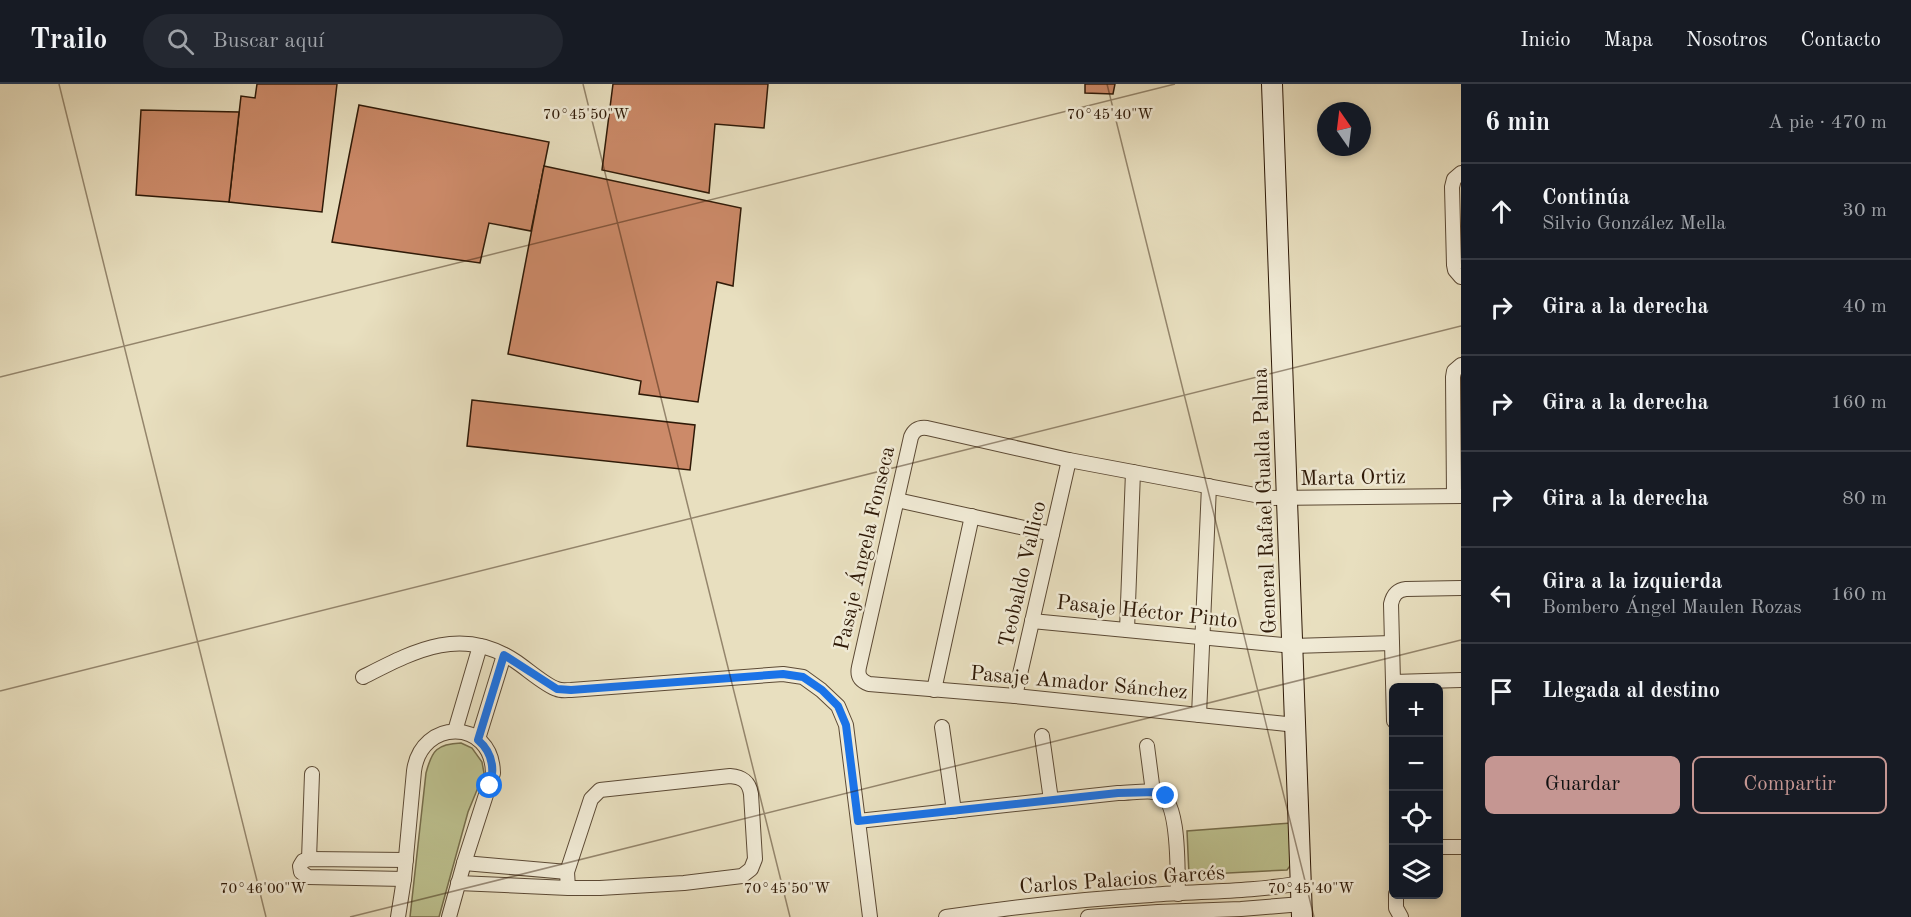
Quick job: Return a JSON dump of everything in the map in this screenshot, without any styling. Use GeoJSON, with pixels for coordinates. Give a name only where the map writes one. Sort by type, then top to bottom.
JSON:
{"type":"FeatureCollection","features":[{"type":"Feature","properties":{"kind":"main road","name":"General Rafael Gualda Palma"},"geometry":{"type":"LineString","coordinates":[[1272,84],[1302,910]]}},
{"type":"Feature","properties":{"kind":"street"},"geometry":{"type":"LineString","coordinates":[[1459,174],[1452,187],[1454,265],[1459,276]]}},
{"type":"Feature","properties":{"kind":"street"},"geometry":{"type":"LineString","coordinates":[[1458,496],[1453,377],[1454,371],[1461,365]]}},
{"type":"Feature","properties":{"kind":"street","name":"Marta Ortiz"},"geometry":{"type":"LineString","coordinates":[[916,429],[927,428],[1069,460],[1271,498],[1458,496]]}},
{"type":"Feature","properties":{"kind":"street","name":"Pasaje Ángela Fonseca"},"geometry":{"type":"LineString","coordinates":[[860,678],[859,667],[911,437],[916,429]]}},
{"type":"Feature","properties":{"kind":"street","name":"Teobaldo Vallico"},"geometry":{"type":"LineString","coordinates":[[1015,696],[1069,460]]}},
{"type":"Feature","properties":{"kind":"street"},"geometry":{"type":"LineString","coordinates":[[1127,630],[1133,472]]}},
{"type":"Feature","properties":{"kind":"street"},"geometry":{"type":"LineString","coordinates":[[1199,715],[1209,486]]}},
{"type":"Feature","properties":{"kind":"street"},"geometry":{"type":"LineString","coordinates":[[897,500],[1052,534]]}},
{"type":"Feature","properties":{"kind":"street"},"geometry":{"type":"LineString","coordinates":[[934,690],[972,516]]}},
{"type":"Feature","properties":{"kind":"street"},"geometry":{"type":"LineString","coordinates":[[1461,588],[1406,589],[1396,594],[1391,604],[1393,682],[1461,680]]}},
{"type":"Feature","properties":{"kind":"street","name":"Pasaje Héctor Pinto"},"geometry":{"type":"LineString","coordinates":[[1032,621],[1293,646],[1392,644]]}},
{"type":"Feature","properties":{"kind":"street"},"geometry":{"type":"LineString","coordinates":[[363,676],[411,653],[437,645],[480,646],[504,655],[557,689],[564,690],[783,674],[803,677],[822,690],[838,706],[846,725],[870,917]]}},
{"type":"Feature","properties":{"kind":"street"},"geometry":{"type":"LineString","coordinates":[[455,732],[480,646]]}},
{"type":"Feature","properties":{"kind":"street"},"geometry":{"type":"LineString","coordinates":[[478,740],[504,655]]}},
{"type":"Feature","properties":{"kind":"street","name":"Pasaje Amador Sánchez"},"geometry":{"type":"LineString","coordinates":[[860,678],[869,684],[1015,696],[1296,725]]}},
{"type":"Feature","properties":{"kind":"street"},"geometry":{"type":"LineString","coordinates":[[942,727],[954,811]]}},
{"type":"Feature","properties":{"kind":"street"},"geometry":{"type":"LineString","coordinates":[[398,917],[417,758],[420,750],[432,738],[445,732],[455,732],[470,735],[478,740],[488,751],[493,773],[449,917]]}},
{"type":"Feature","properties":{"kind":"street"},"geometry":{"type":"LineString","coordinates":[[1042,736],[1052,800]]}},
{"type":"Feature","properties":{"kind":"street"},"geometry":{"type":"LineString","coordinates":[[1147,746],[1153,792]]}},
{"type":"Feature","properties":{"kind":"street"},"geometry":{"type":"LineString","coordinates":[[309,859],[312,774]]}},
{"type":"Feature","properties":{"kind":"street"},"geometry":{"type":"LineString","coordinates":[[458,883],[568,888],[675,884],[730,879],[746,874],[751,870],[755,859],[750,787],[742,778],[730,776],[600,790],[591,799],[567,872],[568,888]]}},
{"type":"Feature","properties":{"kind":"street"},"geometry":{"type":"LineString","coordinates":[[858,821],[1118,793],[1157,792],[1166,796],[1173,813],[1178,894]]}},
{"type":"Feature","properties":{"kind":"street"},"geometry":{"type":"LineString","coordinates":[[1443,847],[1461,847]]}},
{"type":"Feature","properties":{"kind":"street"},"geometry":{"type":"LineString","coordinates":[[404,879],[308,877],[301,873],[300,866],[303,861],[309,859],[406,860]]}},
{"type":"Feature","properties":{"kind":"street"},"geometry":{"type":"LineString","coordinates":[[464,863],[567,872]]}},
{"type":"Feature","properties":{"kind":"street","name":"Carlos Palacios Garcés"},"geometry":{"type":"LineString","coordinates":[[946,917],[1079,900],[1252,890],[1301,883]]}},
{"type":"Feature","properties":{"kind":"street"},"geometry":{"type":"LineString","coordinates":[[1396,899],[1396,908],[1401,917]]}},
{"type":"Feature","properties":{"kind":"street","name":"Carlos Palacios Garcés"},"geometry":{"type":"LineString","coordinates":[[1088,917],[1240,909],[1302,910]]}},
{"type":"Feature","properties":{"kind":"green space"},"geometry":{"type":"Polygon","coordinates":[[[461,743],[472,748],[482,762],[484,773],[468,812],[439,917],[410,917],[428,765],[433,754],[441,747],[461,743]]]}},
{"type":"Feature","properties":{"kind":"green space"},"geometry":{"type":"Polygon","coordinates":[[[1291,823],[1293,862],[1287,870],[1189,875],[1187,831],[1291,823]]]}},
{"type":"Feature","properties":{"kind":"building"},"geometry":{"type":"Polygon","coordinates":[[[257,84],[337,84],[322,212],[229,202],[241,96],[255,98],[257,84]]]}},
{"type":"Feature","properties":{"kind":"building"},"geometry":{"type":"Polygon","coordinates":[[[613,84],[768,84],[764,128],[715,124],[709,193],[602,170],[613,84]]]}},
{"type":"Feature","properties":{"kind":"building"},"geometry":{"type":"Polygon","coordinates":[[[1085,84],[1115,84],[1113,94],[1085,93],[1085,84]]]}},
{"type":"Feature","properties":{"kind":"building"},"geometry":{"type":"Polygon","coordinates":[[[359,105],[549,142],[531,231],[489,223],[480,263],[332,242],[359,105]]]}},
{"type":"Feature","properties":{"kind":"building"},"geometry":{"type":"Polygon","coordinates":[[[141,110],[239,112],[229,202],[136,195],[141,110]]]}},
{"type":"Feature","properties":{"kind":"building"},"geometry":{"type":"Polygon","coordinates":[[[544,166],[741,208],[733,286],[717,282],[698,402],[639,394],[641,381],[508,354],[544,166]]]}},
{"type":"Feature","properties":{"kind":"building"},"geometry":{"type":"Polygon","coordinates":[[[472,400],[695,425],[690,470],[467,446],[472,400]]]}},
{"type":"Feature","properties":{"kind":"route"},"geometry":{"type":"LineString","coordinates":[[490,786],[493,773],[491,759],[485,746],[478,740],[504,655],[557,689],[571,690],[783,674],[803,677],[822,690],[838,706],[846,725],[858,821],[1118,793],[1157,792],[1166,796]]}}]}
